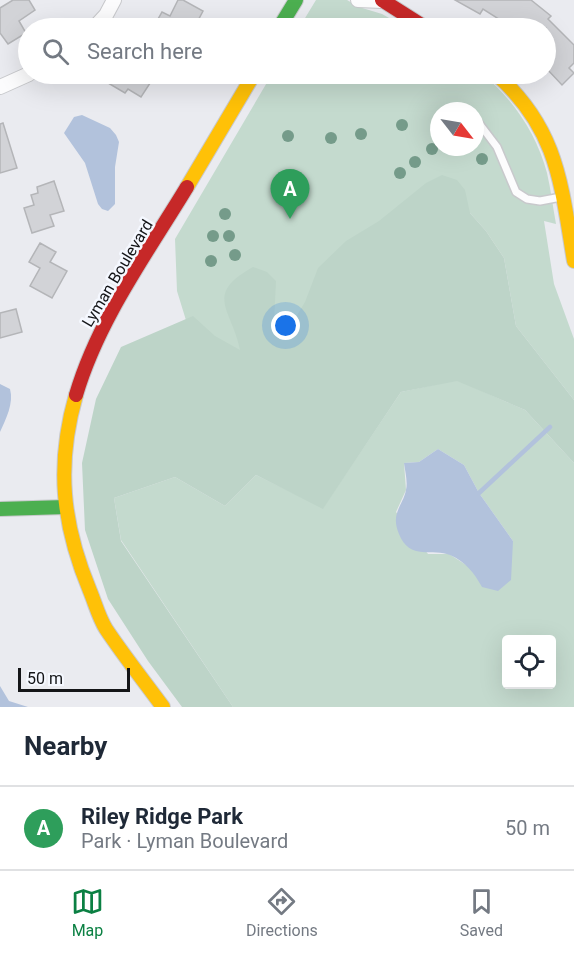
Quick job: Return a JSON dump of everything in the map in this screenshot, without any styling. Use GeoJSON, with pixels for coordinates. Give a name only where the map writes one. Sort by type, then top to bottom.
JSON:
{"type":"FeatureCollection","features":[{"type":"Feature","properties":{"kind":"street"},"geometry":{"type":"LineString","coordinates":[[103,18],[114,0]]}},
{"type":"Feature","properties":{"kind":"street"},"geometry":{"type":"LineString","coordinates":[[285,18],[296,0]]}},
{"type":"Feature","properties":{"kind":"street"},"geometry":{"type":"LineString","coordinates":[[358,0],[382,1],[410,18]]}},
{"type":"Feature","properties":{"kind":"street"},"geometry":{"type":"LineString","coordinates":[[0,87],[18,79]]}},
{"type":"Feature","properties":{"kind":"street","name":"Lyman Boulevard"},"geometry":{"type":"LineString","coordinates":[[163,707],[105,627],[79,564],[66,507],[63,476],[69,420],[83,371],[103,326],[248,84]]}},
{"type":"Feature","properties":{"kind":"street"},"geometry":{"type":"LineString","coordinates":[[508,84],[529,109],[546,138],[560,178],[569,195],[574,261]]}},
{"type":"Feature","properties":{"kind":"street"},"geometry":{"type":"LineString","coordinates":[[0,509],[66,507]]}},
{"type":"Feature","properties":{"kind":"lane"},"geometry":{"type":"LineString","coordinates":[[484,130],[497,147],[516,192],[526,199],[540,201],[569,195]]}},
{"type":"Feature","properties":{"kind":"green space"},"geometry":{"type":"Polygon","coordinates":[[[316,0],[347,0],[389,18],[305,18],[316,0]]]}},
{"type":"Feature","properties":{"kind":"green space"},"geometry":{"type":"Polygon","coordinates":[[[266,84],[493,84],[514,106],[530,131],[547,173],[556,224],[544,221],[554,284],[574,339],[574,400],[516,326],[504,258],[486,231],[470,213],[276,363],[239,365],[189,330],[177,291],[175,239],[266,84]]]}},
{"type":"Feature","properties":{"kind":"green space"},"geometry":{"type":"Polygon","coordinates":[[[442,175],[457,180],[465,190],[470,213],[486,231],[504,258],[516,326],[574,400],[574,463],[525,410],[457,381],[401,392],[323,509],[256,475],[225,506],[175,477],[114,498],[121,541],[233,707],[182,707],[148,661],[108,599],[85,530],[82,463],[96,399],[121,347],[193,316],[215,336],[240,350],[227,313],[225,295],[229,286],[238,277],[253,267],[267,272],[276,281],[274,322],[284,337],[305,302],[318,268],[346,241],[379,221],[426,183],[442,175]]]}},
{"type":"Feature","properties":{"kind":"green space"},"geometry":{"type":"Polygon","coordinates":[[[457,380],[525,410],[574,463],[574,707],[233,707],[121,540],[114,498],[175,477],[225,506],[256,475],[323,508],[401,392],[457,380]],[[438,449],[419,462],[404,463],[406,490],[396,512],[428,554],[449,554],[471,568],[513,541],[479,493],[464,465],[438,449]]]}},
{"type":"Feature","properties":{"kind":"water"},"geometry":{"type":"Polygon","coordinates":[[[82,115],[110,128],[119,142],[115,167],[115,204],[108,211],[102,209],[98,204],[85,163],[64,133],[74,117],[82,115]]]}},
{"type":"Feature","properties":{"kind":"water"},"geometry":{"type":"Polygon","coordinates":[[[0,384],[10,389],[11,400],[0,432],[0,384]]]}},
{"type":"Feature","properties":{"kind":"water"},"geometry":{"type":"Polygon","coordinates":[[[438,449],[464,465],[479,493],[513,541],[511,580],[498,591],[482,587],[469,568],[456,558],[444,553],[415,551],[403,542],[399,534],[396,515],[407,487],[404,463],[419,462],[438,449]]]}},
{"type":"Feature","properties":{"kind":"water"},"geometry":{"type":"Polygon","coordinates":[[[0,686],[9,701],[28,707],[0,707],[0,686]]]}},
{"type":"Feature","properties":{"kind":"building"},"geometry":{"type":"Polygon","coordinates":[[[13,0],[29,0],[35,10],[23,18],[18,18],[18,38],[8,44],[0,33],[0,8],[13,0]]]}},
{"type":"Feature","properties":{"kind":"building"},"geometry":{"type":"Polygon","coordinates":[[[178,0],[183,0],[203,11],[199,18],[159,18],[162,12],[170,16],[178,0]]]}},
{"type":"Feature","properties":{"kind":"building"},"geometry":{"type":"Polygon","coordinates":[[[455,0],[531,0],[551,16],[549,18],[497,18],[483,9],[480,14],[455,0]]]}},
{"type":"Feature","properties":{"kind":"building"},"geometry":{"type":"Polygon","coordinates":[[[556,27],[574,45],[574,63],[569,68],[574,73],[562,85],[556,79],[556,27]]]}},
{"type":"Feature","properties":{"kind":"building"},"geometry":{"type":"Polygon","coordinates":[[[110,84],[149,84],[141,97],[128,89],[125,93],[110,84]]]}},
{"type":"Feature","properties":{"kind":"building"},"geometry":{"type":"Polygon","coordinates":[[[3,123],[17,168],[0,173],[0,124],[3,123]]]}},
{"type":"Feature","properties":{"kind":"building"},"geometry":{"type":"Polygon","coordinates":[[[54,181],[64,211],[50,215],[54,226],[32,233],[24,208],[34,205],[31,195],[38,193],[37,187],[54,181]]]}},
{"type":"Feature","properties":{"kind":"building"},"geometry":{"type":"Polygon","coordinates":[[[40,243],[56,252],[50,262],[67,271],[52,298],[30,286],[40,268],[29,262],[40,243]]]}},
{"type":"Feature","properties":{"kind":"building"},"geometry":{"type":"Polygon","coordinates":[[[16,309],[22,332],[0,338],[0,313],[16,309]]]}},
{"type":"Feature","properties":{"kind":"waterway"},"geometry":{"type":"LineString","coordinates":[[479,493],[550,427]]}},
{"type":"Feature","properties":{"kind":"traffic: fast"},"geometry":{"type":"LineString","coordinates":[[285,18],[296,0]]}},
{"type":"Feature","properties":{"kind":"traffic: fast"},"geometry":{"type":"LineString","coordinates":[[0,509],[66,507]]}},
{"type":"Feature","properties":{"kind":"traffic: slow"},"geometry":{"type":"LineString","coordinates":[[187,187],[248,84]]}},
{"type":"Feature","properties":{"kind":"traffic: slow"},"geometry":{"type":"LineString","coordinates":[[506,84],[533,116],[553,159],[560,182],[574,261]]}},
{"type":"Feature","properties":{"kind":"traffic: slow"},"geometry":{"type":"LineString","coordinates":[[76,395],[70,421],[64,470],[65,494],[73,542],[104,625],[163,707]]}},
{"type":"Feature","properties":{"kind":"traffic: jam"},"geometry":{"type":"LineString","coordinates":[[382,0],[410,18]]}},
{"type":"Feature","properties":{"kind":"traffic: jam"},"geometry":{"type":"LineString","coordinates":[[76,395],[85,367],[110,314],[187,187]]}},
{"type":"Feature","properties":{"kind":"place","name":"Riley Ridge Park"},"geometry":{"type":"Point","coordinates":[290,219]}}]}
